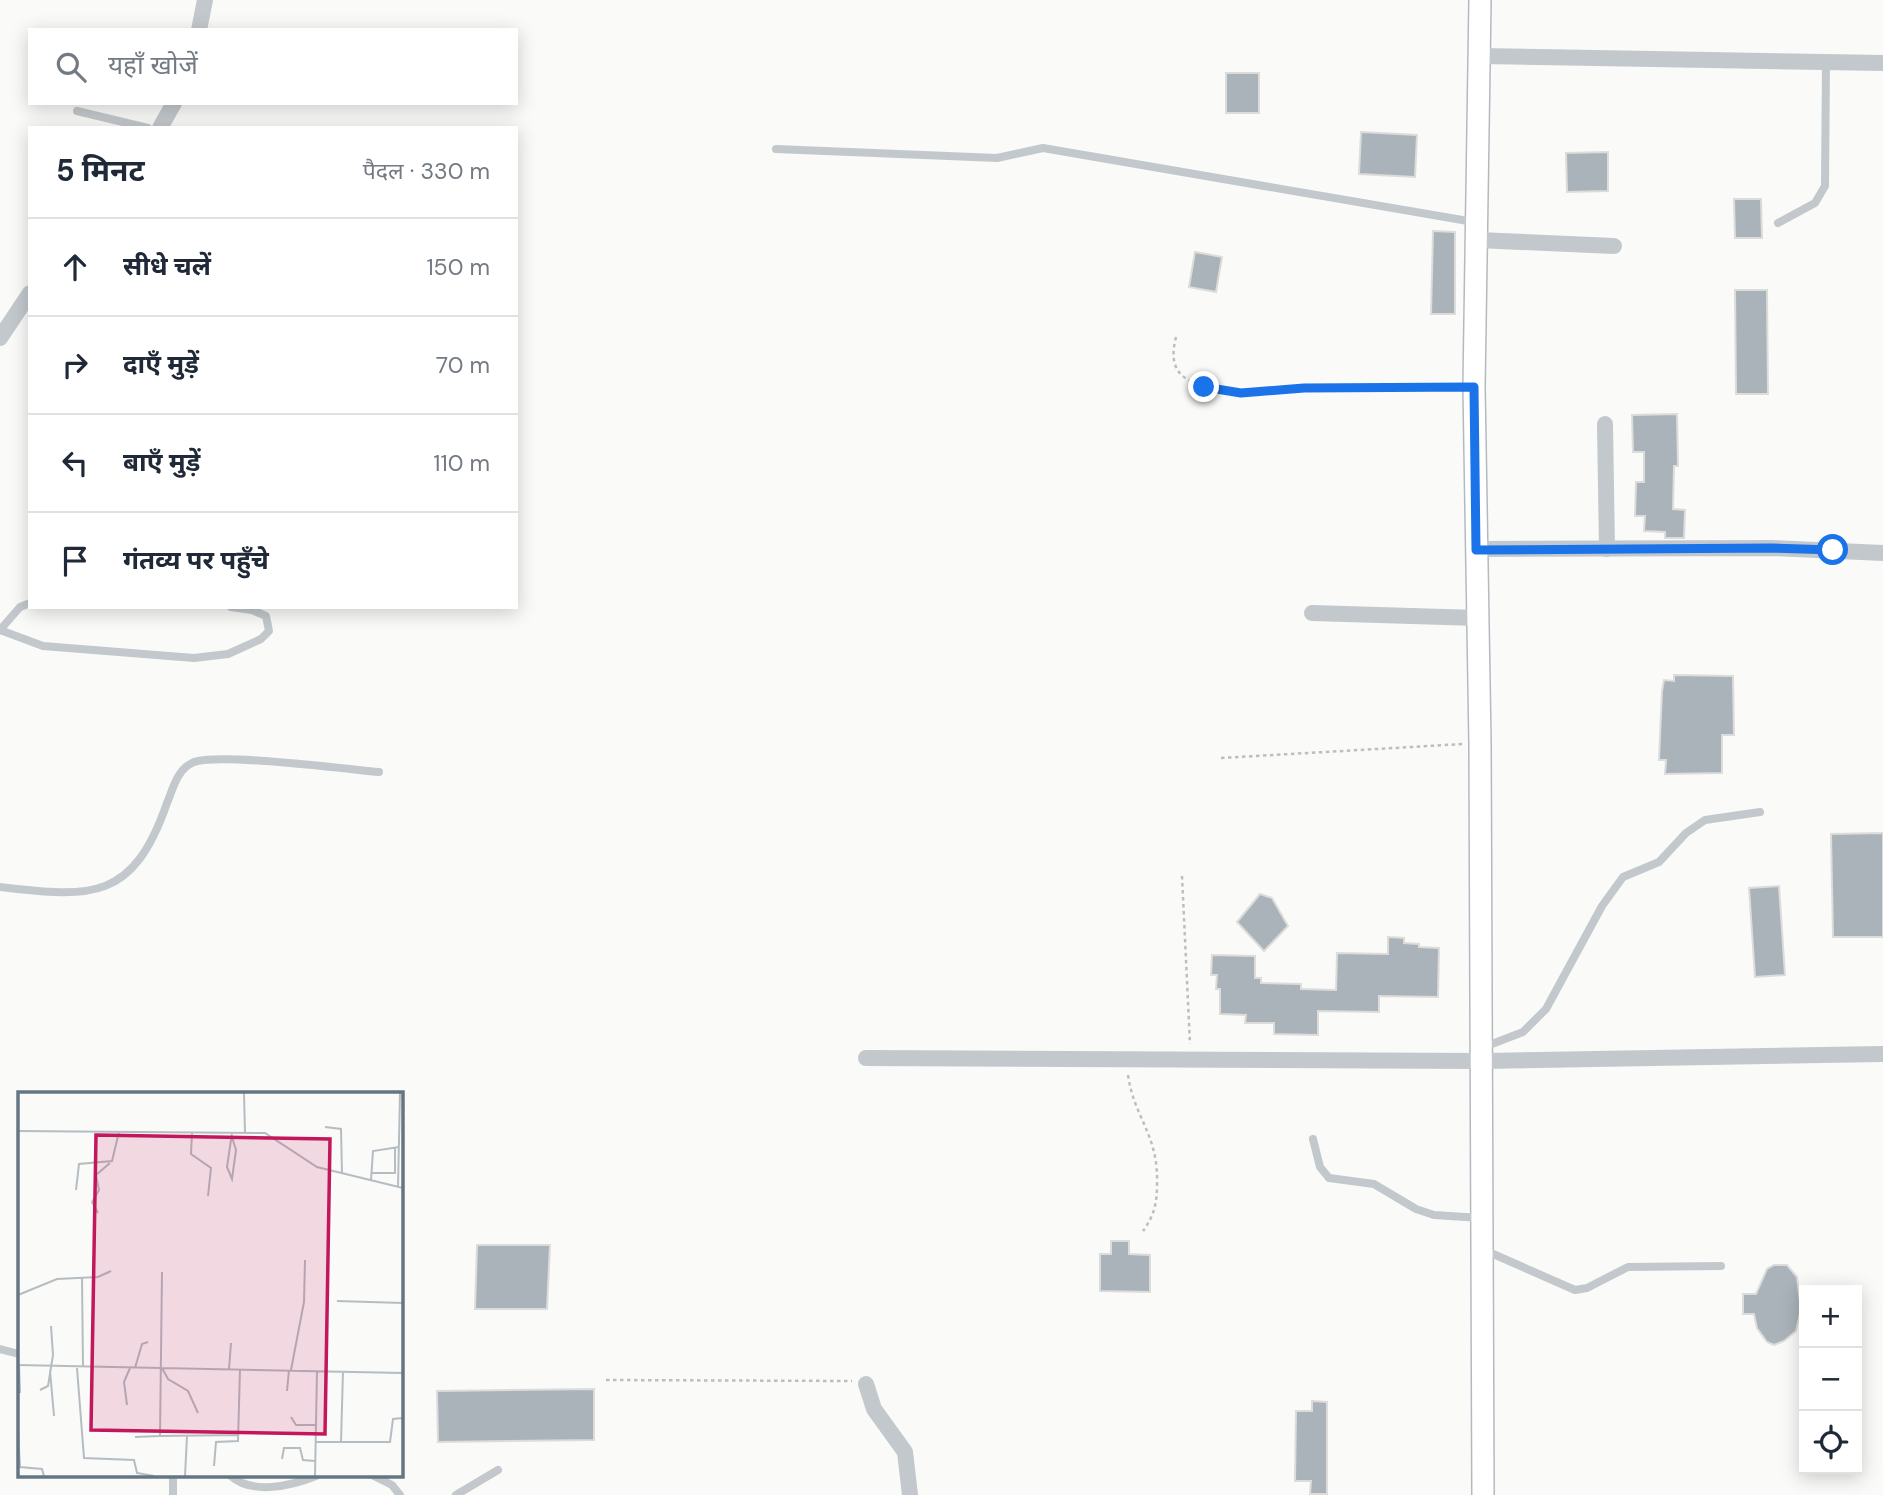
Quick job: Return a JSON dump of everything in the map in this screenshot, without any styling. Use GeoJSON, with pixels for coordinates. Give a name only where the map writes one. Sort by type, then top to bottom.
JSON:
{"type":"FeatureCollection","features":[{"type":"Feature","properties":{"kind":"street"},"geometry":{"type":"LineString","coordinates":[[199,28],[205,0]]}},
{"type":"Feature","properties":{"kind":"street"},"geometry":{"type":"LineString","coordinates":[[1480,0],[1474,387],[1480,743],[1483,1495]]}},
{"type":"Feature","properties":{"kind":"street"},"geometry":{"type":"LineString","coordinates":[[1480,57],[1826,60],[1883,63]]}},
{"type":"Feature","properties":{"kind":"street"},"geometry":{"type":"LineString","coordinates":[[161,126],[173,105]]}},
{"type":"Feature","properties":{"kind":"street"},"geometry":{"type":"LineString","coordinates":[[1477,232],[1614,246]]}},
{"type":"Feature","properties":{"kind":"street"},"geometry":{"type":"LineString","coordinates":[[0,338],[28,296]]}},
{"type":"Feature","properties":{"kind":"street"},"geometry":{"type":"LineString","coordinates":[[1605,424],[1607,549]]}},
{"type":"Feature","properties":{"kind":"street"},"geometry":{"type":"LineString","coordinates":[[1476,550],[1772,548],[1883,553]]}},
{"type":"Feature","properties":{"kind":"street"},"geometry":{"type":"LineString","coordinates":[[1312,613],[1478,618]]}},
{"type":"Feature","properties":{"kind":"street"},"geometry":{"type":"LineString","coordinates":[[866,1058],[1883,1054]]}},
{"type":"Feature","properties":{"kind":"street"},"geometry":{"type":"LineString","coordinates":[[866,1384],[874,1409],[901,1442],[910,1495]]}},
{"type":"Feature","properties":{"kind":"lane"},"geometry":{"type":"LineString","coordinates":[[1778,223],[1815,203],[1825,186],[1826,60]]}},
{"type":"Feature","properties":{"kind":"lane"},"geometry":{"type":"LineString","coordinates":[[77,111],[140,126]]}},
{"type":"Feature","properties":{"kind":"lane"},"geometry":{"type":"LineString","coordinates":[[776,149],[997,158],[1043,148],[1477,232]]}},
{"type":"Feature","properties":{"kind":"lane"},"geometry":{"type":"LineString","coordinates":[[28,604],[20,607],[0,630],[43,646],[214,657],[244,648],[269,631],[266,616],[245,609]]}},
{"type":"Feature","properties":{"kind":"lane"},"geometry":{"type":"LineString","coordinates":[[0,887],[68,894],[89,892],[111,884],[140,860],[156,835],[174,784],[183,768],[199,760],[225,759],[379,772]]}},
{"type":"Feature","properties":{"kind":"lane"},"geometry":{"type":"LineString","coordinates":[[1482,1055],[1522,1032],[1546,1009],[1602,906],[1623,877],[1658,862],[1686,833],[1704,820],[1760,812]]}},
{"type":"Feature","properties":{"kind":"lane"},"geometry":{"type":"LineString","coordinates":[[1313,1139],[1320,1167],[1329,1178],[1374,1184],[1416,1209],[1434,1214],[1481,1218]]}},
{"type":"Feature","properties":{"kind":"lane"},"geometry":{"type":"LineString","coordinates":[[1481,1249],[1575,1290],[1587,1288],[1628,1267],[1721,1266]]}},
{"type":"Feature","properties":{"kind":"lane"},"geometry":{"type":"LineString","coordinates":[[0,1349],[18,1354]]}},
{"type":"Feature","properties":{"kind":"lane"},"geometry":{"type":"LineString","coordinates":[[456,1495],[498,1470]]}},
{"type":"Feature","properties":{"kind":"lane"},"geometry":{"type":"LineString","coordinates":[[234,1478],[246,1486],[268,1490],[283,1488],[310,1478]]}},
{"type":"Feature","properties":{"kind":"lane"},"geometry":{"type":"LineString","coordinates":[[378,1478],[392,1485],[400,1495]]}},
{"type":"Feature","properties":{"kind":"path"},"geometry":{"type":"LineString","coordinates":[[1176,337],[1172,353],[1174,366],[1181,376],[1192,383],[1227,392],[1474,387]]}},
{"type":"Feature","properties":{"kind":"path"},"geometry":{"type":"LineString","coordinates":[[1221,758],[1480,743]]}},
{"type":"Feature","properties":{"kind":"path"},"geometry":{"type":"LineString","coordinates":[[1182,876],[1191,1058]]}},
{"type":"Feature","properties":{"kind":"path"},"geometry":{"type":"LineString","coordinates":[[1129,1059],[1130,1088],[1158,1160],[1157,1202],[1152,1219],[1143,1231]]}},
{"type":"Feature","properties":{"kind":"path"},"geometry":{"type":"LineString","coordinates":[[606,1380],[752,1382],[827,1379],[866,1384]]}},
{"type":"Feature","properties":{"kind":"building"},"geometry":{"type":"Polygon","coordinates":[[[1226,73],[1259,73],[1259,113],[1226,113],[1226,73]]]}},
{"type":"Feature","properties":{"kind":"building"},"geometry":{"type":"Polygon","coordinates":[[[1361,132],[1417,135],[1415,177],[1359,174],[1361,132]]]}},
{"type":"Feature","properties":{"kind":"building"},"geometry":{"type":"Polygon","coordinates":[[[1608,152],[1608,191],[1567,192],[1566,153],[1608,152]]]}},
{"type":"Feature","properties":{"kind":"building"},"geometry":{"type":"Polygon","coordinates":[[[1734,199],[1761,199],[1762,238],[1735,238],[1734,199]]]}},
{"type":"Feature","properties":{"kind":"building"},"geometry":{"type":"Polygon","coordinates":[[[1433,231],[1455,232],[1455,314],[1431,314],[1433,231]]]}},
{"type":"Feature","properties":{"kind":"building"},"geometry":{"type":"Polygon","coordinates":[[[1195,252],[1222,257],[1216,292],[1189,287],[1195,252]]]}},
{"type":"Feature","properties":{"kind":"building"},"geometry":{"type":"Polygon","coordinates":[[[1735,290],[1767,290],[1768,394],[1736,394],[1735,290]]]}},
{"type":"Feature","properties":{"kind":"building"},"geometry":{"type":"Polygon","coordinates":[[[1677,414],[1678,466],[1674,466],[1673,509],[1685,510],[1684,538],[1665,538],[1665,532],[1644,531],[1645,516],[1635,516],[1636,482],[1644,482],[1644,452],[1633,452],[1632,415],[1677,414]]]}},
{"type":"Feature","properties":{"kind":"building"},"geometry":{"type":"Polygon","coordinates":[[[1674,675],[1733,676],[1734,735],[1722,735],[1722,773],[1665,774],[1666,760],[1659,760],[1662,691],[1664,680],[1674,681],[1674,675]]]}},
{"type":"Feature","properties":{"kind":"building"},"geometry":{"type":"Polygon","coordinates":[[[1883,833],[1883,937],[1833,937],[1831,834],[1883,833]]]}},
{"type":"Feature","properties":{"kind":"building"},"geometry":{"type":"Polygon","coordinates":[[[1779,886],[1785,975],[1755,977],[1749,888],[1779,886]]]}},
{"type":"Feature","properties":{"kind":"building"},"geometry":{"type":"Polygon","coordinates":[[[1260,894],[1272,898],[1288,926],[1264,951],[1237,922],[1260,894]]]}},
{"type":"Feature","properties":{"kind":"building"},"geometry":{"type":"Polygon","coordinates":[[[1388,937],[1404,938],[1404,943],[1419,944],[1419,947],[1439,948],[1438,997],[1379,996],[1379,1012],[1318,1011],[1318,1035],[1274,1034],[1274,1023],[1245,1023],[1246,1015],[1220,1014],[1217,975],[1211,975],[1212,955],[1255,956],[1255,978],[1261,978],[1261,983],[1301,984],[1301,989],[1336,990],[1337,953],[1388,954],[1388,937]]]}},
{"type":"Feature","properties":{"kind":"building"},"geometry":{"type":"Polygon","coordinates":[[[1111,1241],[1129,1241],[1129,1254],[1150,1255],[1150,1292],[1100,1291],[1100,1254],[1111,1254],[1111,1241]]]}},
{"type":"Feature","properties":{"kind":"building"},"geometry":{"type":"Polygon","coordinates":[[[477,1245],[550,1245],[547,1309],[475,1309],[477,1245]]]}},
{"type":"Feature","properties":{"kind":"building"},"geometry":{"type":"Polygon","coordinates":[[[1774,1265],[1787,1265],[1797,1277],[1799,1293],[1796,1331],[1774,1345],[1767,1342],[1757,1328],[1754,1314],[1743,1314],[1743,1294],[1756,1294],[1767,1269],[1774,1265]]]}},
{"type":"Feature","properties":{"kind":"building"},"geometry":{"type":"Polygon","coordinates":[[[594,1389],[594,1440],[438,1442],[437,1391],[594,1389]]]}},
{"type":"Feature","properties":{"kind":"building"},"geometry":{"type":"Polygon","coordinates":[[[1312,1401],[1327,1402],[1327,1494],[1310,1494],[1311,1481],[1295,1481],[1296,1411],[1312,1411],[1312,1401]]]}},
{"type":"Feature","properties":{"kind":"route"},"geometry":{"type":"LineString","coordinates":[[1204,387],[1241,393],[1304,388],[1474,387],[1476,550],[1833,550]]}}]}
